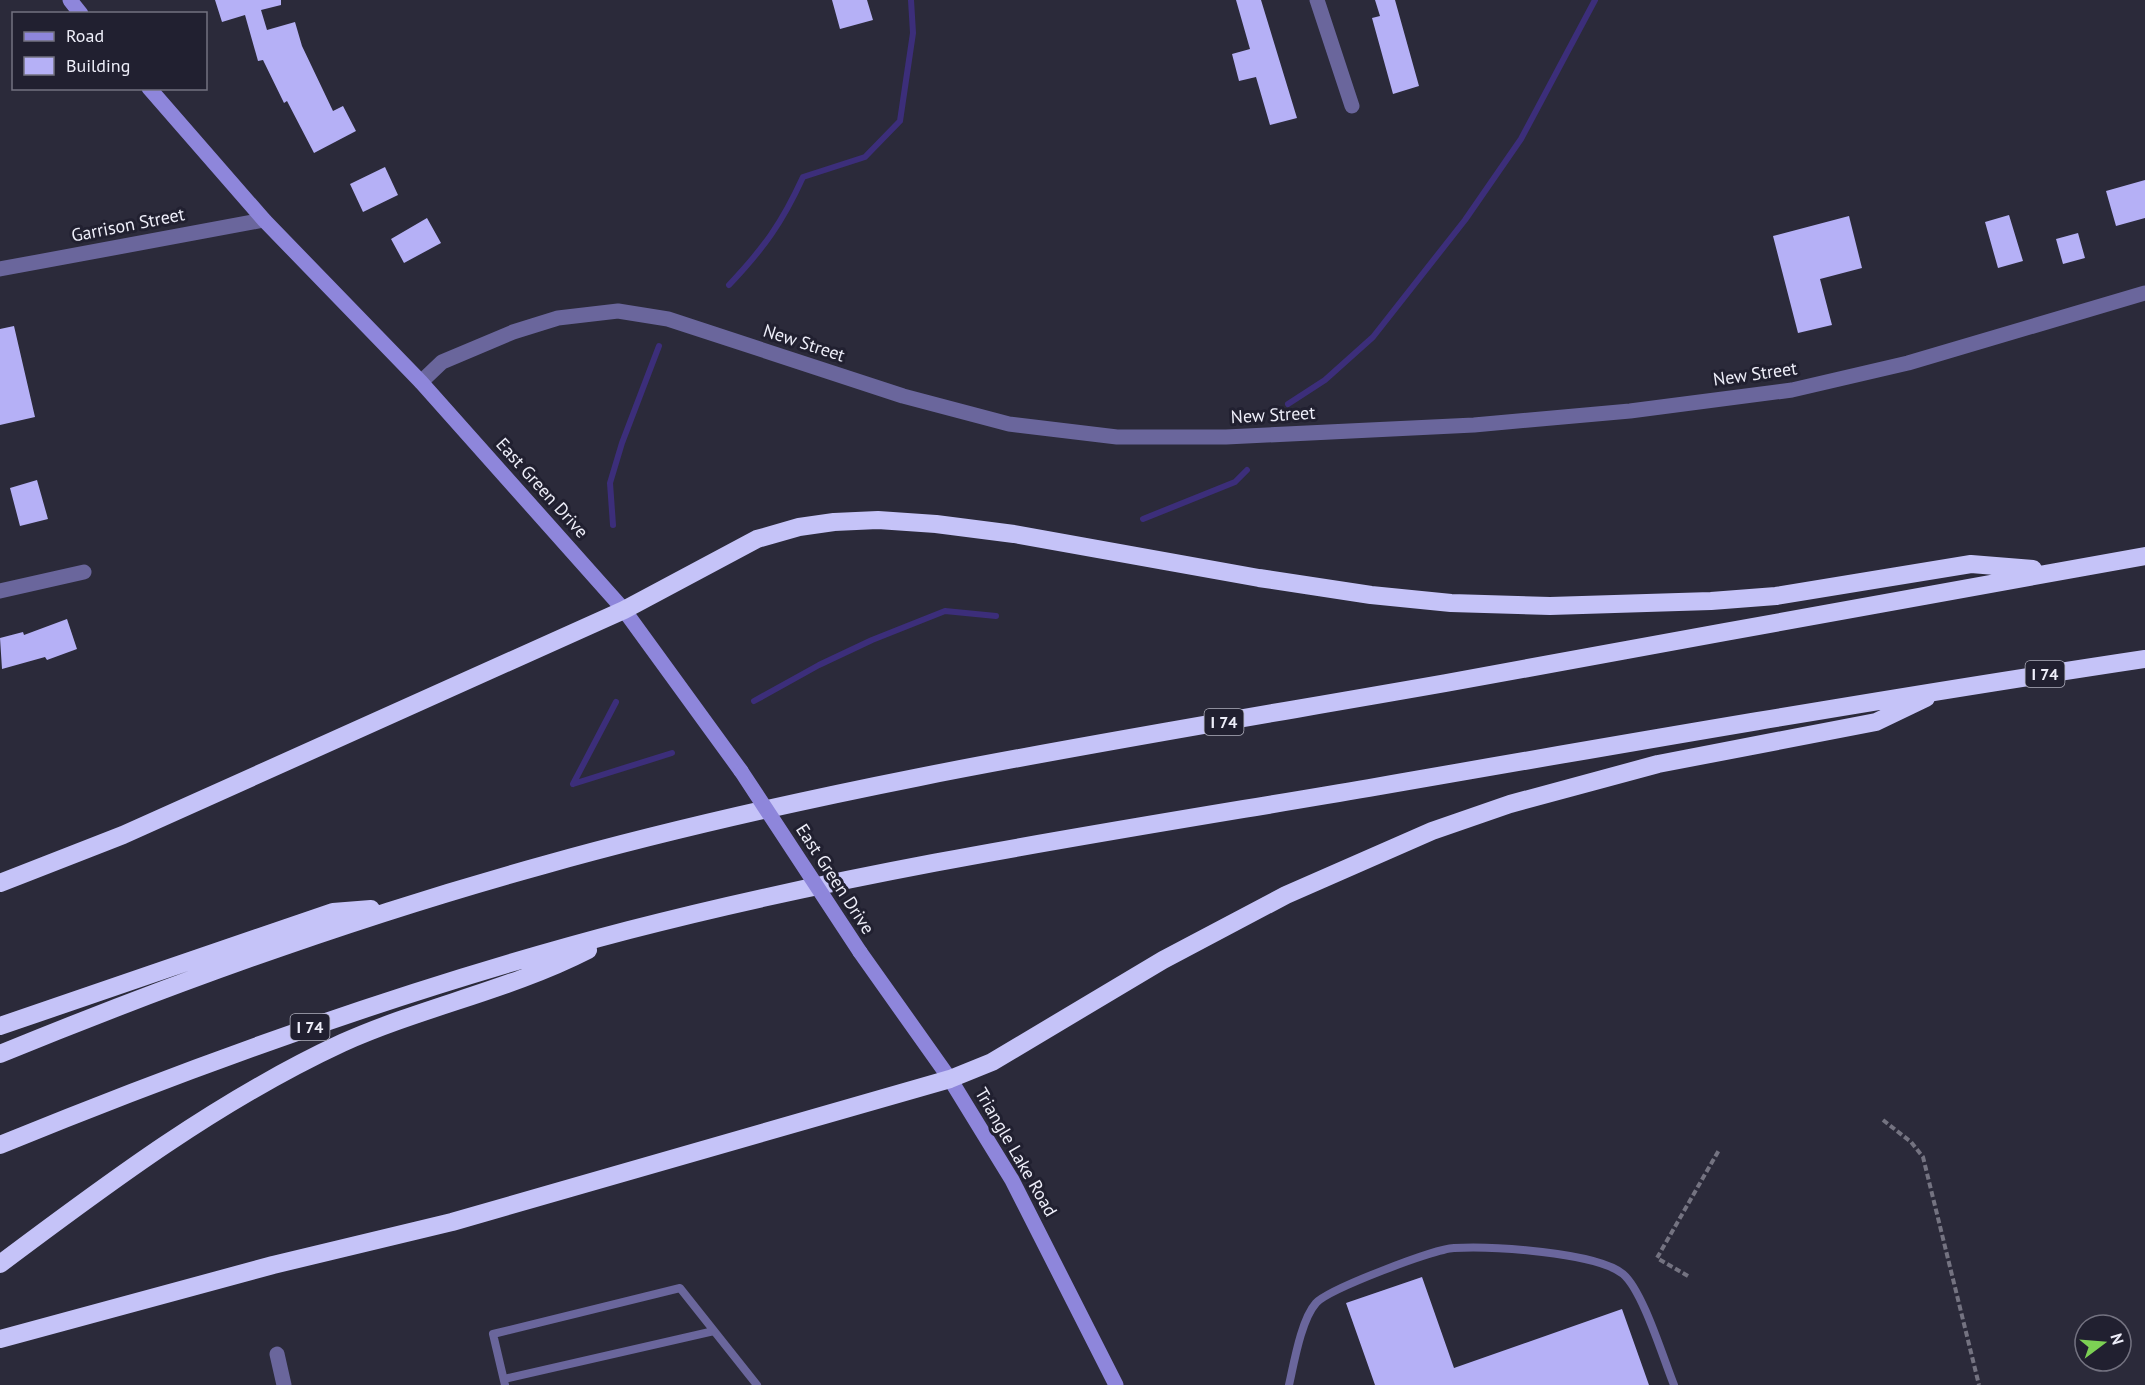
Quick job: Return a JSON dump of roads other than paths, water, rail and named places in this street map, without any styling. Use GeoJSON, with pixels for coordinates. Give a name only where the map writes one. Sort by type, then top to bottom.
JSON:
{"type":"FeatureCollection","features":[{"type":"Feature","properties":{"kind":"highway"},"geometry":{"type":"LineString","coordinates":[[0,883],[123,835],[624,610],[757,539],[823,524],[878,520],[936,524],[1014,534],[1259,578],[1371,595],[1451,603],[1632,605],[1776,596],[1971,564],[2058,571]]}},
{"type":"Feature","properties":{"kind":"highway","name":"I 74"},"geometry":{"type":"LineString","coordinates":[[0,1054],[118,1006],[397,907],[632,842],[844,793],[1041,753],[2145,556]]}},
{"type":"Feature","properties":{"kind":"highway","name":"I 74"},"geometry":{"type":"LineString","coordinates":[[0,1145],[218,1059],[423,990],[627,931],[778,895],[977,856],[1944,689],[2145,658]]}},
{"type":"Feature","properties":{"kind":"highway"},"geometry":{"type":"LineString","coordinates":[[0,1339],[273,1265],[452,1222],[950,1079],[992,1062],[1163,960],[1286,895],[1432,831],[1510,804],[1658,764],[1876,723],[1944,689]]}},
{"type":"Feature","properties":{"kind":"highway"},"geometry":{"type":"LineString","coordinates":[[0,1026],[333,912],[397,907]]}},
{"type":"Feature","properties":{"kind":"highway"},"geometry":{"type":"LineString","coordinates":[[0,1264],[179,1137],[288,1071],[392,1023],[554,968],[627,931]]}},
{"type":"Feature","properties":{"kind":"main road"},"geometry":{"type":"LineString","coordinates":[[70,0],[79,12]]}},
{"type":"Feature","properties":{"kind":"main road","name":"East Green Drive"},"geometry":{"type":"LineString","coordinates":[[151,90],[264,220],[421,382],[624,610],[741,771],[860,952]]}},
{"type":"Feature","properties":{"kind":"main road","name":"Triangle Lake Road"},"geometry":{"type":"LineString","coordinates":[[860,952],[950,1079],[1012,1180],[1116,1385]]}},
{"type":"Feature","properties":{"kind":"street"},"geometry":{"type":"LineString","coordinates":[[1317,0],[1352,106]]}},
{"type":"Feature","properties":{"kind":"street","name":"Garrison Street"},"geometry":{"type":"LineString","coordinates":[[0,269],[264,220]]}},
{"type":"Feature","properties":{"kind":"street","name":"New Street"},"geometry":{"type":"LineString","coordinates":[[421,382],[442,362],[513,333],[558,318],[618,311],[668,319],[903,396],[1009,424],[1117,436],[1226,437],[1474,425],[1629,411],[1792,390],[1908,363],[2145,292]]}},
{"type":"Feature","properties":{"kind":"street"},"geometry":{"type":"LineString","coordinates":[[0,591],[84,572]]}},
{"type":"Feature","properties":{"kind":"street"},"geometry":{"type":"LineString","coordinates":[[277,1354],[284,1385]]}},
{"type":"Feature","properties":{"kind":"lane"},"geometry":{"type":"LineString","coordinates":[[1289,1385],[1298,1341],[1316,1304],[1352,1282],[1452,1248],[1514,1250],[1596,1260],[1623,1274],[1636,1289],[1674,1385]]}},
{"type":"Feature","properties":{"kind":"lane"},"geometry":{"type":"LineString","coordinates":[[714,1331],[504,1382],[493,1334],[680,1288],[757,1385]]}},
{"type":"Feature","properties":{"kind":"waterway"},"geometry":{"type":"LineString","coordinates":[[729,285],[771,234],[788,208],[803,177],[865,157],[900,121],[913,33],[911,0]]}},
{"type":"Feature","properties":{"kind":"waterway"},"geometry":{"type":"LineString","coordinates":[[1288,404],[1325,380],[1373,337],[1465,220],[1521,139],[1595,0]]}},
{"type":"Feature","properties":{"kind":"waterway"},"geometry":{"type":"LineString","coordinates":[[613,525],[610,483],[622,443],[659,346]]}},
{"type":"Feature","properties":{"kind":"waterway"},"geometry":{"type":"LineString","coordinates":[[1143,519],[1235,482],[1247,470]]}},
{"type":"Feature","properties":{"kind":"waterway"},"geometry":{"type":"LineString","coordinates":[[754,701],[819,665],[872,640],[945,611],[996,616]]}},
{"type":"Feature","properties":{"kind":"waterway"},"geometry":{"type":"LineString","coordinates":[[573,784],[616,702]]}},
{"type":"Feature","properties":{"kind":"waterway"},"geometry":{"type":"LineString","coordinates":[[573,784],[672,753]]}}]}
